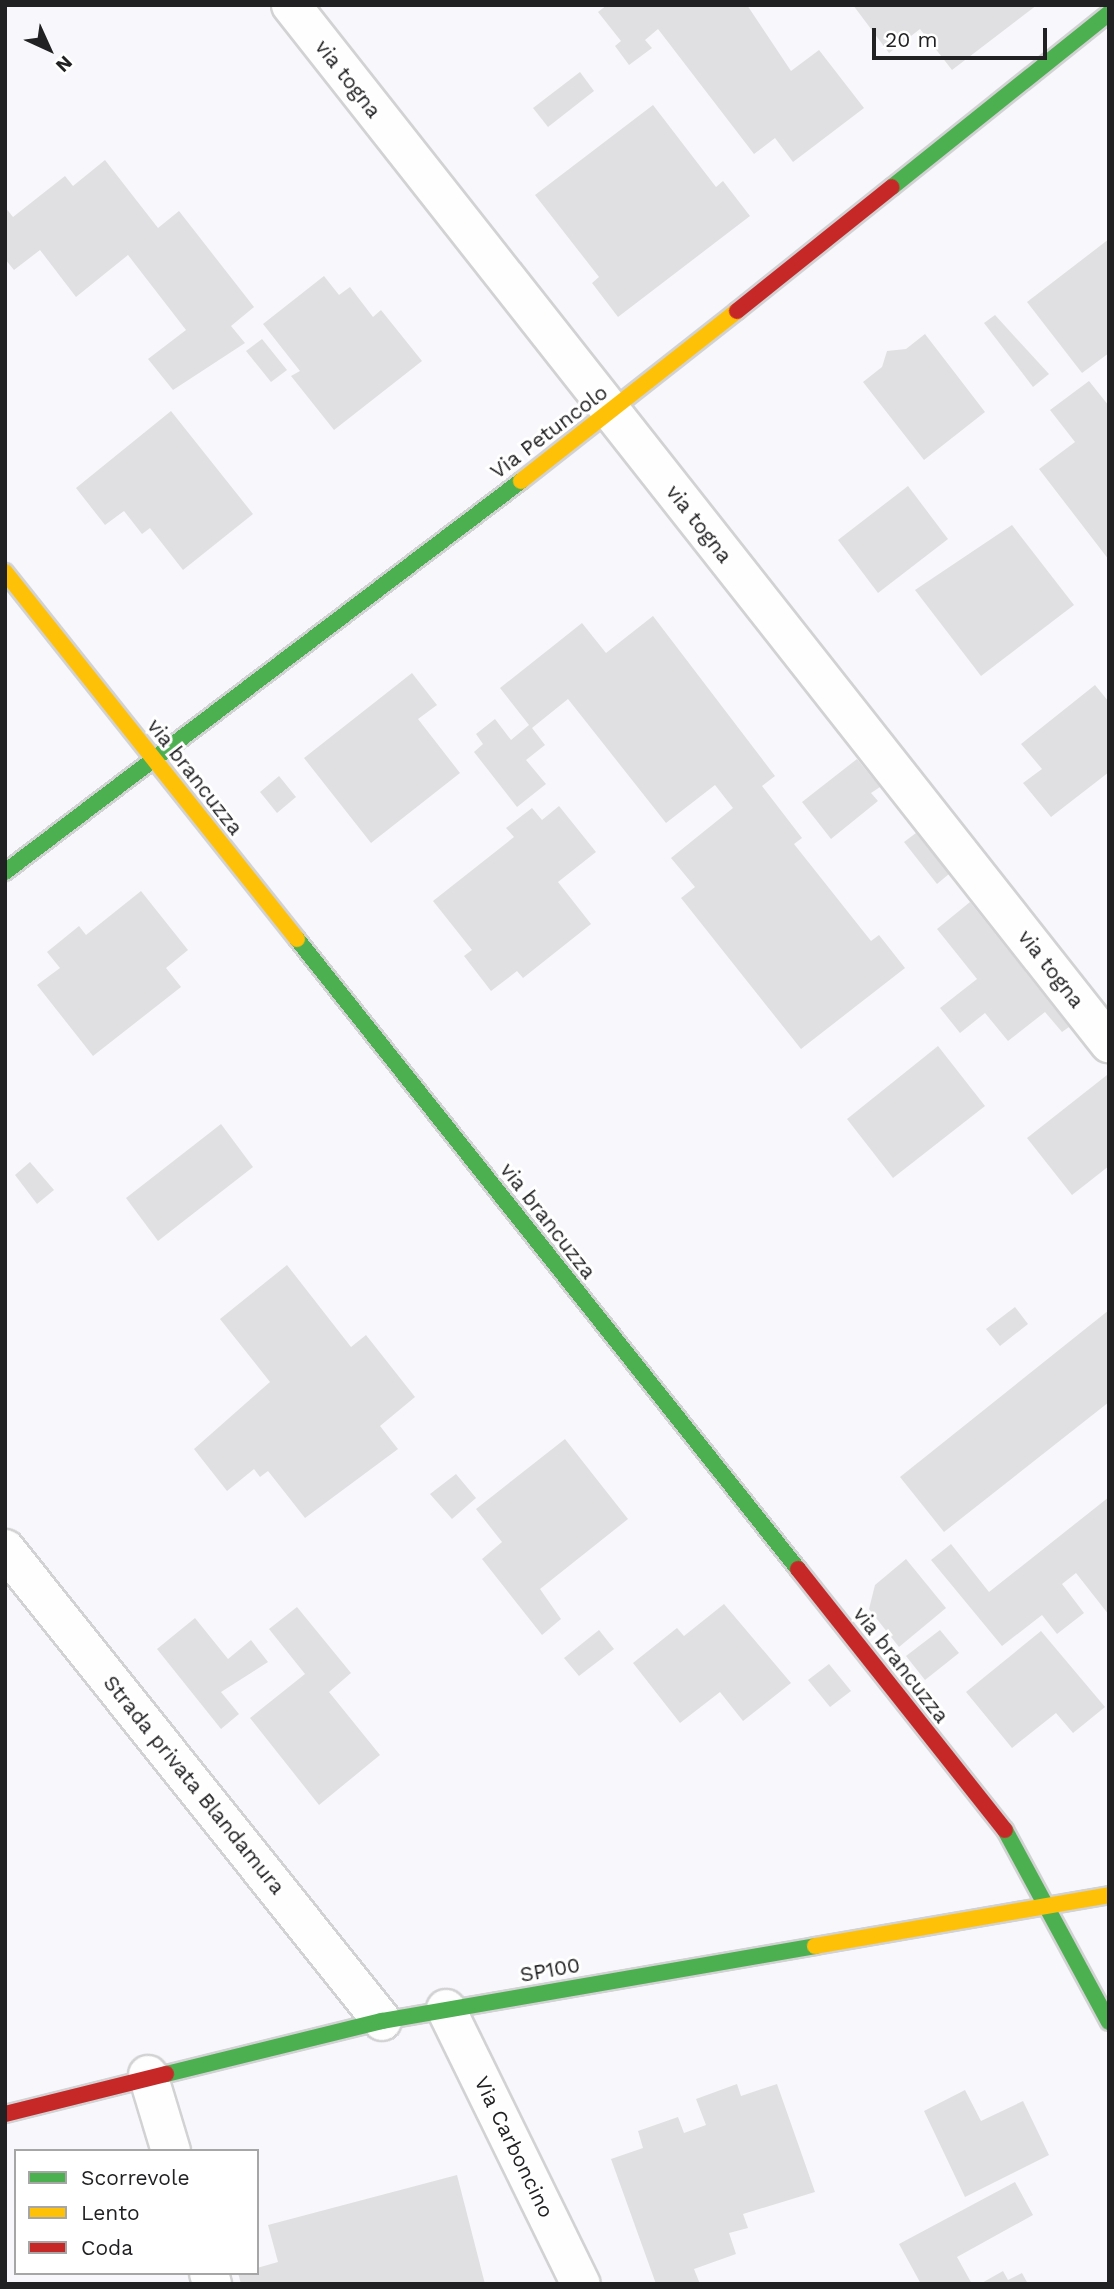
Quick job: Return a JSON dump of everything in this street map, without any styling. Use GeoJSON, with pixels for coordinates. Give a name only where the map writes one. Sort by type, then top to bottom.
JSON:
{"type":"FeatureCollection","features":[{"type":"Feature","properties":{"kind":"street","name":"via togna"},"geometry":{"type":"LineString","coordinates":[[290,5],[1109,1043]]}},
{"type":"Feature","properties":{"kind":"street","name":"Via Petuncolo"},"geometry":{"type":"LineString","coordinates":[[5,872],[611,412],[1109,13]]}},
{"type":"Feature","properties":{"kind":"street","name":"via brancuzza"},"geometry":{"type":"LineString","coordinates":[[5,572],[1003,1827],[1109,2022]]}},
{"type":"Feature","properties":{"kind":"street","name":"Strada privata Blandamura"},"geometry":{"type":"LineString","coordinates":[[5,1549],[382,2021]]}},
{"type":"Feature","properties":{"kind":"street","name":"SP100"},"geometry":{"type":"LineString","coordinates":[[5,2114],[148,2075],[382,2021],[1109,1895]]}},
{"type":"Feature","properties":{"kind":"street","name":"Via Carboncino"},"geometry":{"type":"LineString","coordinates":[[446,2009],[582,2284]]}},
{"type":"Feature","properties":{"kind":"street"},"geometry":{"type":"LineString","coordinates":[[148,2075],[170,2149]]}},
{"type":"Feature","properties":{"kind":"building"},"geometry":{"type":"Polygon","coordinates":[[[607,5],[747,5],[791,71],[819,50],[864,108],[793,162],[775,138],[754,154],[658,29],[645,40],[652,48],[629,65],[615,46],[621,41],[598,12],[607,5]]]}},
{"type":"Feature","properties":{"kind":"building"},"geometry":{"type":"Polygon","coordinates":[[[853,5],[1037,5],[952,70],[920,29],[889,53],[853,5]]]}},
{"type":"Feature","properties":{"kind":"building"},"geometry":{"type":"Polygon","coordinates":[[[580,72],[594,91],[548,127],[533,108],[580,72]]]}},
{"type":"Feature","properties":{"kind":"building"},"geometry":{"type":"Polygon","coordinates":[[[653,105],[716,187],[723,181],[750,216],[618,317],[592,283],[599,277],[535,195],[653,105]]]}},
{"type":"Feature","properties":{"kind":"building"},"geometry":{"type":"Polygon","coordinates":[[[105,160],[158,228],[179,211],[254,307],[231,326],[245,343],[173,390],[148,359],[186,330],[128,255],[76,297],[40,250],[14,270],[5,259],[5,207],[13,217],[65,176],[73,186],[105,160]]]}},
{"type":"Feature","properties":{"kind":"building"},"geometry":{"type":"Polygon","coordinates":[[[1109,239],[1109,353],[1082,373],[1027,302],[1109,239]]]}},
{"type":"Feature","properties":{"kind":"building"},"geometry":{"type":"Polygon","coordinates":[[[324,276],[339,295],[350,287],[373,317],[381,310],[422,361],[334,430],[291,376],[300,371],[263,324],[324,276]]]}},
{"type":"Feature","properties":{"kind":"building"},"geometry":{"type":"Polygon","coordinates":[[[995,315],[1049,374],[1033,387],[984,323],[995,315]]]}},
{"type":"Feature","properties":{"kind":"building"},"geometry":{"type":"Polygon","coordinates":[[[925,334],[985,412],[924,460],[863,382],[882,367],[887,351],[906,349],[925,334]]]}},
{"type":"Feature","properties":{"kind":"building"},"geometry":{"type":"Polygon","coordinates":[[[262,339],[287,370],[271,382],[246,351],[262,339]]]}},
{"type":"Feature","properties":{"kind":"building"},"geometry":{"type":"Polygon","coordinates":[[[1089,381],[1109,406],[1109,560],[1039,469],[1075,442],[1050,410],[1089,381]]]}},
{"type":"Feature","properties":{"kind":"building"},"geometry":{"type":"Polygon","coordinates":[[[171,411],[253,514],[183,570],[150,528],[142,534],[124,511],[105,525],[76,488],[171,411]]]}},
{"type":"Feature","properties":{"kind":"building"},"geometry":{"type":"Polygon","coordinates":[[[908,486],[948,539],[878,593],[838,540],[908,486]]]}},
{"type":"Feature","properties":{"kind":"building"},"geometry":{"type":"Polygon","coordinates":[[[1012,525],[1074,605],[981,676],[915,590],[1012,525]]]}},
{"type":"Feature","properties":{"kind":"building"},"geometry":{"type":"Polygon","coordinates":[[[653,616],[775,776],[762,786],[802,838],[794,844],[871,941],[879,935],[905,968],[801,1049],[681,898],[695,887],[671,858],[733,808],[715,785],[666,823],[568,699],[532,728],[545,745],[526,760],[546,784],[517,807],[474,752],[483,744],[476,734],[495,719],[511,740],[529,725],[500,688],[582,623],[606,653],[653,616]]]}},
{"type":"Feature","properties":{"kind":"building"},"geometry":{"type":"Polygon","coordinates":[[[412,673],[437,705],[418,719],[460,773],[371,843],[304,758],[412,673]]]}},
{"type":"Feature","properties":{"kind":"building"},"geometry":{"type":"Polygon","coordinates":[[[1095,685],[1109,702],[1109,772],[1051,817],[1023,783],[1042,769],[1021,744],[1095,685]]]}},
{"type":"Feature","properties":{"kind":"building"},"geometry":{"type":"Polygon","coordinates":[[[857,759],[880,787],[871,793],[878,801],[831,839],[802,802],[857,759]]]}},
{"type":"Feature","properties":{"kind":"building"},"geometry":{"type":"Polygon","coordinates":[[[279,776],[296,797],[277,813],[260,792],[279,776]]]}},
{"type":"Feature","properties":{"kind":"building"},"geometry":{"type":"Polygon","coordinates":[[[559,806],[596,852],[558,882],[591,924],[523,978],[517,971],[491,991],[464,956],[472,950],[433,901],[514,837],[506,828],[532,808],[542,820],[559,806]]]}},
{"type":"Feature","properties":{"kind":"building"},"geometry":{"type":"Polygon","coordinates":[[[916,833],[949,874],[937,884],[904,842],[916,833]]]}},
{"type":"Feature","properties":{"kind":"building"},"geometry":{"type":"Polygon","coordinates":[[[141,891],[188,950],[166,968],[181,987],[93,1056],[37,985],[60,968],[47,952],[79,926],[86,935],[141,891]]]}},
{"type":"Feature","properties":{"kind":"building"},"geometry":{"type":"Polygon","coordinates":[[[970,902],[1069,1027],[1062,1032],[1045,1012],[1008,1041],[985,1013],[960,1033],[940,1008],[977,979],[937,929],[970,902]]]}},
{"type":"Feature","properties":{"kind":"building"},"geometry":{"type":"Polygon","coordinates":[[[938,1046],[985,1106],[893,1178],[847,1119],[938,1046]]]}},
{"type":"Feature","properties":{"kind":"building"},"geometry":{"type":"Polygon","coordinates":[[[1107,1075],[1109,1166],[1072,1195],[1027,1138],[1107,1075]]]}},
{"type":"Feature","properties":{"kind":"building"},"geometry":{"type":"Polygon","coordinates":[[[221,1124],[253,1167],[158,1241],[126,1198],[221,1124]]]}},
{"type":"Feature","properties":{"kind":"building"},"geometry":{"type":"Polygon","coordinates":[[[30,1162],[54,1190],[37,1204],[15,1175],[30,1162]]]}},
{"type":"Feature","properties":{"kind":"building"},"geometry":{"type":"Polygon","coordinates":[[[287,1265],[351,1347],[366,1335],[415,1397],[380,1426],[398,1449],[305,1518],[268,1471],[260,1477],[254,1469],[227,1491],[194,1449],[270,1382],[220,1319],[287,1265]]]}},
{"type":"Feature","properties":{"kind":"building"},"geometry":{"type":"Polygon","coordinates":[[[1015,1307],[1028,1324],[1000,1346],[986,1329],[1015,1307]]]}},
{"type":"Feature","properties":{"kind":"building"},"geometry":{"type":"Polygon","coordinates":[[[1109,1310],[1109,1402],[944,1532],[900,1477],[1109,1310]]]}},
{"type":"Feature","properties":{"kind":"building"},"geometry":{"type":"Polygon","coordinates":[[[565,1439],[628,1519],[540,1589],[561,1619],[542,1635],[482,1559],[502,1542],[476,1509],[565,1439]]]}},
{"type":"Feature","properties":{"kind":"building"},"geometry":{"type":"Polygon","coordinates":[[[456,1474],[476,1498],[452,1519],[430,1494],[456,1474]]]}},
{"type":"Feature","properties":{"kind":"building"},"geometry":{"type":"Polygon","coordinates":[[[1109,1497],[1109,1615],[1076,1573],[1062,1584],[1084,1613],[1057,1634],[1042,1615],[1002,1646],[931,1560],[951,1544],[989,1592],[1109,1497]]]}},
{"type":"Feature","properties":{"kind":"building"},"geometry":{"type":"Polygon","coordinates":[[[906,1559],[946,1608],[899,1647],[869,1609],[875,1585],[906,1559]]]}},
{"type":"Feature","properties":{"kind":"building"},"geometry":{"type":"Polygon","coordinates":[[[724,1604],[791,1683],[743,1721],[720,1692],[680,1723],[633,1663],[677,1628],[684,1636],[724,1604]]]}},
{"type":"Feature","properties":{"kind":"building"},"geometry":{"type":"Polygon","coordinates":[[[297,1607],[351,1673],[329,1692],[380,1755],[319,1805],[250,1718],[305,1674],[269,1629],[297,1607]]]}},
{"type":"Feature","properties":{"kind":"building"},"geometry":{"type":"Polygon","coordinates":[[[195,1618],[228,1659],[251,1640],[268,1662],[221,1692],[239,1714],[221,1729],[157,1649],[195,1618]]]}},
{"type":"Feature","properties":{"kind":"building"},"geometry":{"type":"Polygon","coordinates":[[[599,1630],[614,1649],[579,1676],[564,1658],[599,1630]]]}},
{"type":"Feature","properties":{"kind":"building"},"geometry":{"type":"Polygon","coordinates":[[[940,1630],[959,1653],[925,1680],[906,1656],[940,1630]]]}},
{"type":"Feature","properties":{"kind":"building"},"geometry":{"type":"Polygon","coordinates":[[[1041,1631],[1105,1707],[1073,1733],[1056,1713],[1012,1748],[966,1692],[1041,1631]]]}},
{"type":"Feature","properties":{"kind":"building"},"geometry":{"type":"Polygon","coordinates":[[[829,1664],[851,1691],[830,1707],[808,1680],[829,1664]]]}},
{"type":"Feature","properties":{"kind":"building"},"geometry":{"type":"Polygon","coordinates":[[[737,2084],[741,2096],[777,2084],[815,2192],[743,2214],[748,2228],[729,2233],[736,2254],[694,2269],[700,2284],[656,2284],[611,2159],[643,2148],[638,2131],[678,2117],[684,2133],[706,2125],[696,2099],[737,2084]]]}},
{"type":"Feature","properties":{"kind":"building"},"geometry":{"type":"Polygon","coordinates":[[[965,2090],[981,2121],[1023,2101],[1049,2155],[965,2197],[924,2111],[965,2090]]]}},
{"type":"Feature","properties":{"kind":"building"},"geometry":{"type":"Polygon","coordinates":[[[457,2175],[485,2284],[241,2284],[239,2275],[259,2275],[259,2267],[278,2262],[268,2225],[457,2175]]]}},
{"type":"Feature","properties":{"kind":"building"},"geometry":{"type":"Polygon","coordinates":[[[1015,2182],[1033,2215],[957,2257],[972,2284],[921,2284],[899,2244],[1015,2182]]]}},
{"type":"Feature","properties":{"kind":"building"},"geometry":{"type":"Polygon","coordinates":[[[1003,2271],[1008,2280],[1022,2273],[1028,2284],[980,2284],[1003,2271]]]}},
{"type":"Feature","properties":{"kind":"traffic: fast"},"geometry":{"type":"LineString","coordinates":[[892,187],[1109,13]]}},
{"type":"Feature","properties":{"kind":"traffic: fast"},"geometry":{"type":"LineString","coordinates":[[5,872],[521,481]]}},
{"type":"Feature","properties":{"kind":"traffic: fast"},"geometry":{"type":"LineString","coordinates":[[297,939],[798,1569]]}},
{"type":"Feature","properties":{"kind":"traffic: fast"},"geometry":{"type":"LineString","coordinates":[[1005,1830],[1109,2022]]}},
{"type":"Feature","properties":{"kind":"traffic: fast"},"geometry":{"type":"LineString","coordinates":[[166,2074],[382,2021],[815,1946]]}},
{"type":"Feature","properties":{"kind":"traffic: slow"},"geometry":{"type":"LineString","coordinates":[[521,481],[737,311]]}},
{"type":"Feature","properties":{"kind":"traffic: slow"},"geometry":{"type":"LineString","coordinates":[[5,572],[297,939]]}},
{"type":"Feature","properties":{"kind":"traffic: slow"},"geometry":{"type":"LineString","coordinates":[[815,1946],[1109,1895]]}},
{"type":"Feature","properties":{"kind":"traffic: jam"},"geometry":{"type":"LineString","coordinates":[[737,311],[892,187]]}},
{"type":"Feature","properties":{"kind":"traffic: jam"},"geometry":{"type":"LineString","coordinates":[[798,1569],[1005,1830]]}},
{"type":"Feature","properties":{"kind":"traffic: jam"},"geometry":{"type":"LineString","coordinates":[[5,2114],[166,2074]]}}]}
